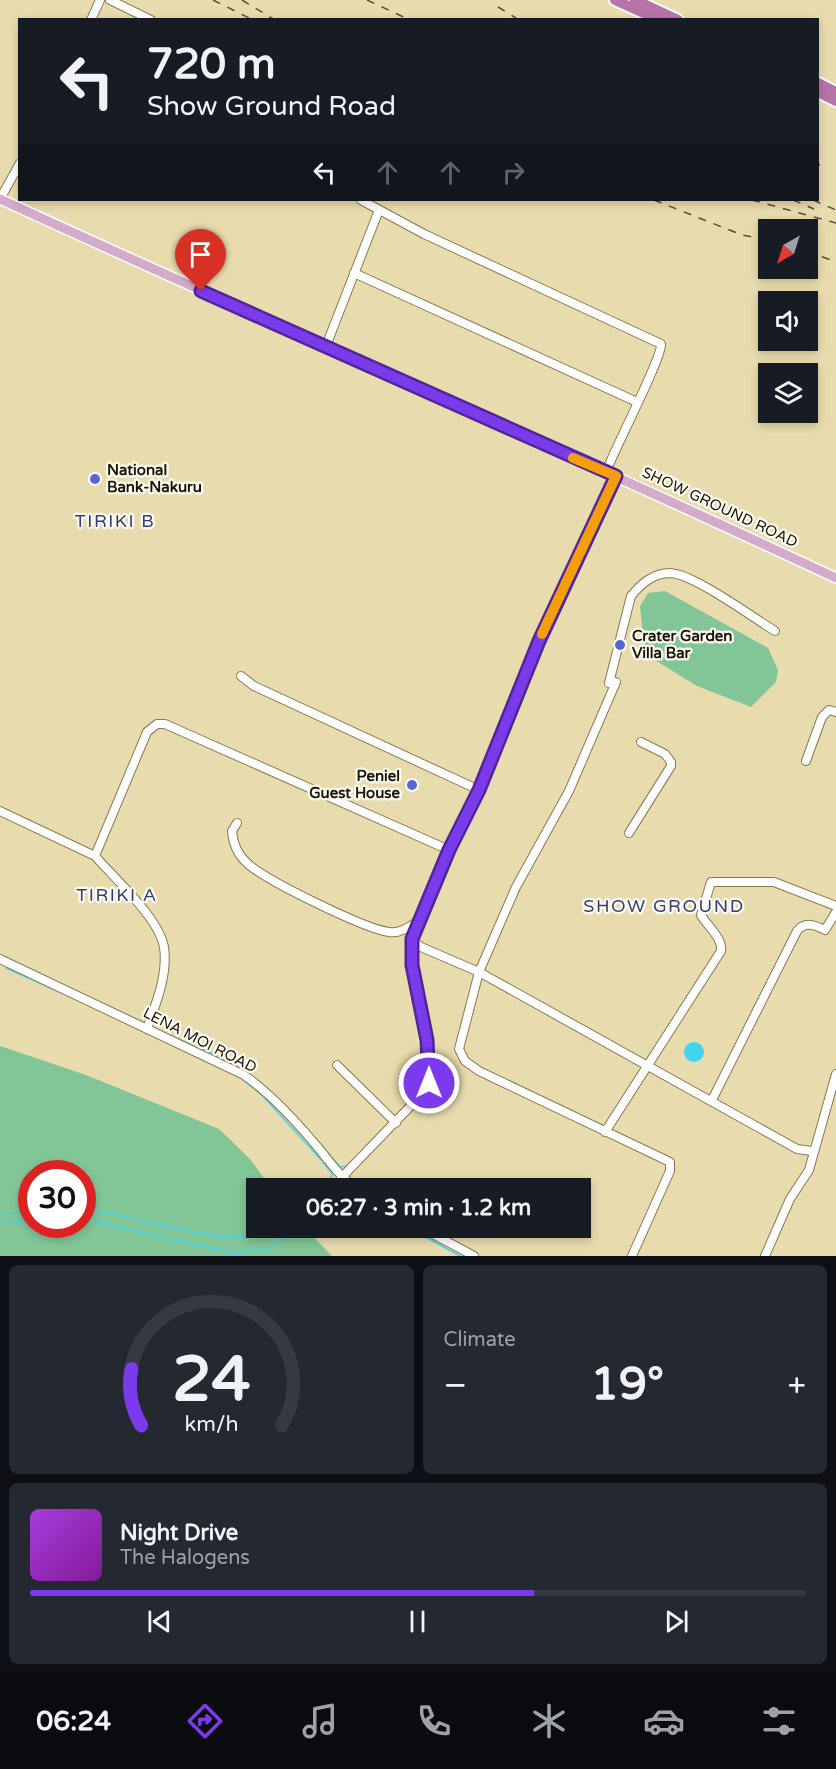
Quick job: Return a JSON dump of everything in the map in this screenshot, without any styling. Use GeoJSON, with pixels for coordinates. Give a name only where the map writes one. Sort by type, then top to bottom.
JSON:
{"type":"FeatureCollection","features":[{"type":"Feature","properties":{"kind":"highway"},"geometry":{"type":"LineString","coordinates":[[615,0],[655,18]]}},
{"type":"Feature","properties":{"kind":"highway"},"geometry":{"type":"LineString","coordinates":[[635,0],[674,18]]}},
{"type":"Feature","properties":{"kind":"highway"},"geometry":{"type":"LineString","coordinates":[[819,84],[836,92]]}},
{"type":"Feature","properties":{"kind":"highway"},"geometry":{"type":"LineString","coordinates":[[819,92],[836,101]]}},
{"type":"Feature","properties":{"kind":"main road","name":"SHOW GROUND ROAD"},"geometry":{"type":"LineString","coordinates":[[0,199],[616,476],[836,578]]}},
{"type":"Feature","properties":{"kind":"street"},"geometry":{"type":"LineString","coordinates":[[92,18],[100,0]]}},
{"type":"Feature","properties":{"kind":"street"},"geometry":{"type":"LineString","coordinates":[[110,0],[147,18]]}},
{"type":"Feature","properties":{"kind":"street"},"geometry":{"type":"LineString","coordinates":[[0,199],[18,166]]}},
{"type":"Feature","properties":{"kind":"street"},"geometry":{"type":"LineString","coordinates":[[361,201],[452,248],[661,344],[661,354],[606,472]]}},
{"type":"Feature","properties":{"kind":"street"},"geometry":{"type":"LineString","coordinates":[[326,346],[380,210]]}},
{"type":"Feature","properties":{"kind":"street"},"geometry":{"type":"LineString","coordinates":[[354,273],[637,402]]}},
{"type":"Feature","properties":{"kind":"street"},"geometry":{"type":"LineString","coordinates":[[341,1178],[427,1089],[430,1077],[427,1040],[414,983],[412,939],[449,850],[479,790],[539,641],[616,476]]}},
{"type":"Feature","properties":{"kind":"street"},"geometry":{"type":"LineString","coordinates":[[632,1256],[671,1165],[667,1160],[479,1071],[465,1061],[459,1049],[479,972],[516,887],[569,791],[613,682],[632,596],[640,586],[661,574],[672,573],[697,583],[775,631]]}},
{"type":"Feature","properties":{"kind":"street"},"geometry":{"type":"LineString","coordinates":[[241,676],[264,691],[479,790]]}},
{"type":"Feature","properties":{"kind":"street"},"geometry":{"type":"LineString","coordinates":[[806,761],[822,717],[829,710],[836,712]]}},
{"type":"Feature","properties":{"kind":"street"},"geometry":{"type":"LineString","coordinates":[[95,856],[147,732],[157,724],[174,728],[449,850]]}},
{"type":"Feature","properties":{"kind":"street"},"geometry":{"type":"LineString","coordinates":[[628,833],[671,766],[665,754],[641,742]]}},
{"type":"Feature","properties":{"kind":"street"},"geometry":{"type":"LineString","coordinates":[[0,811],[95,856],[152,923],[164,947],[160,989],[147,1029]]}},
{"type":"Feature","properties":{"kind":"street"},"geometry":{"type":"LineString","coordinates":[[237,823],[232,831],[236,851],[255,870],[274,882],[364,924],[389,932],[408,928],[420,921]]}},
{"type":"Feature","properties":{"kind":"street"},"geometry":{"type":"LineString","coordinates":[[606,1132],[721,951],[717,937],[700,915],[711,882],[774,882],[836,906]]}},
{"type":"Feature","properties":{"kind":"street"},"geometry":{"type":"LineString","coordinates":[[712,1100],[797,931],[800,927],[811,925],[825,930],[836,912]]}},
{"type":"Feature","properties":{"kind":"street"},"geometry":{"type":"LineString","coordinates":[[412,939],[421,947],[479,972],[797,1149],[813,1151]]}},
{"type":"Feature","properties":{"kind":"street","name":"LENA MOI ROAD"},"geometry":{"type":"LineString","coordinates":[[0,959],[244,1075],[262,1088],[306,1134],[341,1178]]}},
{"type":"Feature","properties":{"kind":"street"},"geometry":{"type":"LineString","coordinates":[[337,1065],[396,1123]]}},
{"type":"Feature","properties":{"kind":"street"},"geometry":{"type":"LineString","coordinates":[[765,1256],[790,1199],[809,1170],[836,1074]]}},
{"type":"Feature","properties":{"kind":"street"},"geometry":{"type":"LineString","coordinates":[[440,1238],[474,1256]]}},
{"type":"Feature","properties":{"kind":"green space"},"geometry":{"type":"Polygon","coordinates":[[[665,591],[768,648],[778,670],[776,682],[751,707],[697,686],[645,654],[640,606],[648,593],[665,591]]]}},
{"type":"Feature","properties":{"kind":"green space"},"geometry":{"type":"Polygon","coordinates":[[[0,1046],[86,1075],[219,1129],[250,1159],[264,1178],[246,1178],[246,1238],[315,1238],[332,1256],[0,1256],[0,1046]]]}},
{"type":"Feature","properties":{"kind":"water"},"geometry":{"type":"Polygon","coordinates":[[[694,1042],[701,1045],[704,1052],[701,1059],[694,1062],[687,1059],[684,1052],[687,1045],[694,1042]]]}},
{"type":"Feature","properties":{"kind":"waterway"},"geometry":{"type":"LineString","coordinates":[[6,968],[64,994]]}},
{"type":"Feature","properties":{"kind":"waterway"},"geometry":{"type":"LineString","coordinates":[[70,988],[89,997]]}},
{"type":"Feature","properties":{"kind":"waterway"},"geometry":{"type":"LineString","coordinates":[[93,999],[147,1024]]}},
{"type":"Feature","properties":{"kind":"waterway"},"geometry":{"type":"LineString","coordinates":[[154,1028],[194,1046]]}},
{"type":"Feature","properties":{"kind":"waterway"},"geometry":{"type":"LineString","coordinates":[[199,1047],[220,1057]]}},
{"type":"Feature","properties":{"kind":"waterway"},"geometry":{"type":"LineString","coordinates":[[224,1059],[242,1070]]}},
{"type":"Feature","properties":{"kind":"waterway"},"geometry":{"type":"LineString","coordinates":[[246,1072],[253,1077]]}},
{"type":"Feature","properties":{"kind":"waterway"},"geometry":{"type":"LineString","coordinates":[[243,1080],[262,1095],[323,1162],[332,1174],[331,1178]]}},
{"type":"Feature","properties":{"kind":"waterway"},"geometry":{"type":"LineString","coordinates":[[319,1143],[340,1167],[348,1166]]}},
{"type":"Feature","properties":{"kind":"waterway"},"geometry":{"type":"LineString","coordinates":[[96,1211],[211,1235],[246,1236]]}},
{"type":"Feature","properties":{"kind":"waterway"},"geometry":{"type":"LineString","coordinates":[[0,1214],[18,1213]]}},
{"type":"Feature","properties":{"kind":"waterway"},"geometry":{"type":"LineString","coordinates":[[0,1222],[18,1221]]}},
{"type":"Feature","properties":{"kind":"waterway"},"geometry":{"type":"LineString","coordinates":[[96,1222],[233,1253],[268,1249],[282,1238]]}},
{"type":"Feature","properties":{"kind":"waterway"},"geometry":{"type":"LineString","coordinates":[[427,1238],[460,1256]]}},
{"type":"Feature","properties":{"kind":"railway"},"geometry":{"type":"LineString","coordinates":[[213,0],[249,18]]}},
{"type":"Feature","properties":{"kind":"railway"},"geometry":{"type":"LineString","coordinates":[[242,0],[272,18]]}},
{"type":"Feature","properties":{"kind":"railway"},"geometry":{"type":"LineString","coordinates":[[367,0],[406,18]]}},
{"type":"Feature","properties":{"kind":"railway"},"geometry":{"type":"LineString","coordinates":[[498,7],[516,18]]}},
{"type":"Feature","properties":{"kind":"railway"},"geometry":{"type":"LineString","coordinates":[[657,201],[742,235],[758,238]]}},
{"type":"Feature","properties":{"kind":"railway"},"geometry":{"type":"LineString","coordinates":[[756,201],[836,223]]}},
{"type":"Feature","properties":{"kind":"railway"},"geometry":{"type":"LineString","coordinates":[[795,201],[814,209]]}},
{"type":"Feature","properties":{"kind":"railway"},"geometry":{"type":"LineString","coordinates":[[815,201],[836,210]]}},
{"type":"Feature","properties":{"kind":"railway"},"geometry":{"type":"LineString","coordinates":[[818,255],[836,262]]}},
{"type":"Feature","properties":{"kind":"slow traffic"},"geometry":{"type":"LineString","coordinates":[[542,634],[616,476],[573,458]]}},
{"type":"Feature","properties":{"kind":"place","name":"National Bank-Nakuru"},"geometry":{"type":"Point","coordinates":[95,479]}},
{"type":"Feature","properties":{"kind":"place","name":"Crater Garden Villa Bar"},"geometry":{"type":"Point","coordinates":[620,645]}},
{"type":"Feature","properties":{"kind":"place","name":"Peniel Guest House"},"geometry":{"type":"Point","coordinates":[412,785]}},
{"type":"Feature","properties":{"kind":"district","name":"TIRIKI B"},"geometry":{"type":"Point","coordinates":[115,521]}},
{"type":"Feature","properties":{"kind":"district","name":"TIRIKI A"},"geometry":{"type":"Point","coordinates":[117,895]}},
{"type":"Feature","properties":{"kind":"district","name":"SHOW GROUND"},"geometry":{"type":"Point","coordinates":[664,906]}},
{"type":"Feature","properties":{"kind":"route"},"geometry":{"type":"LineString","coordinates":[[201,291],[616,476],[539,641],[479,790],[449,850],[412,939],[414,983],[427,1040],[429,1083]]}}]}
